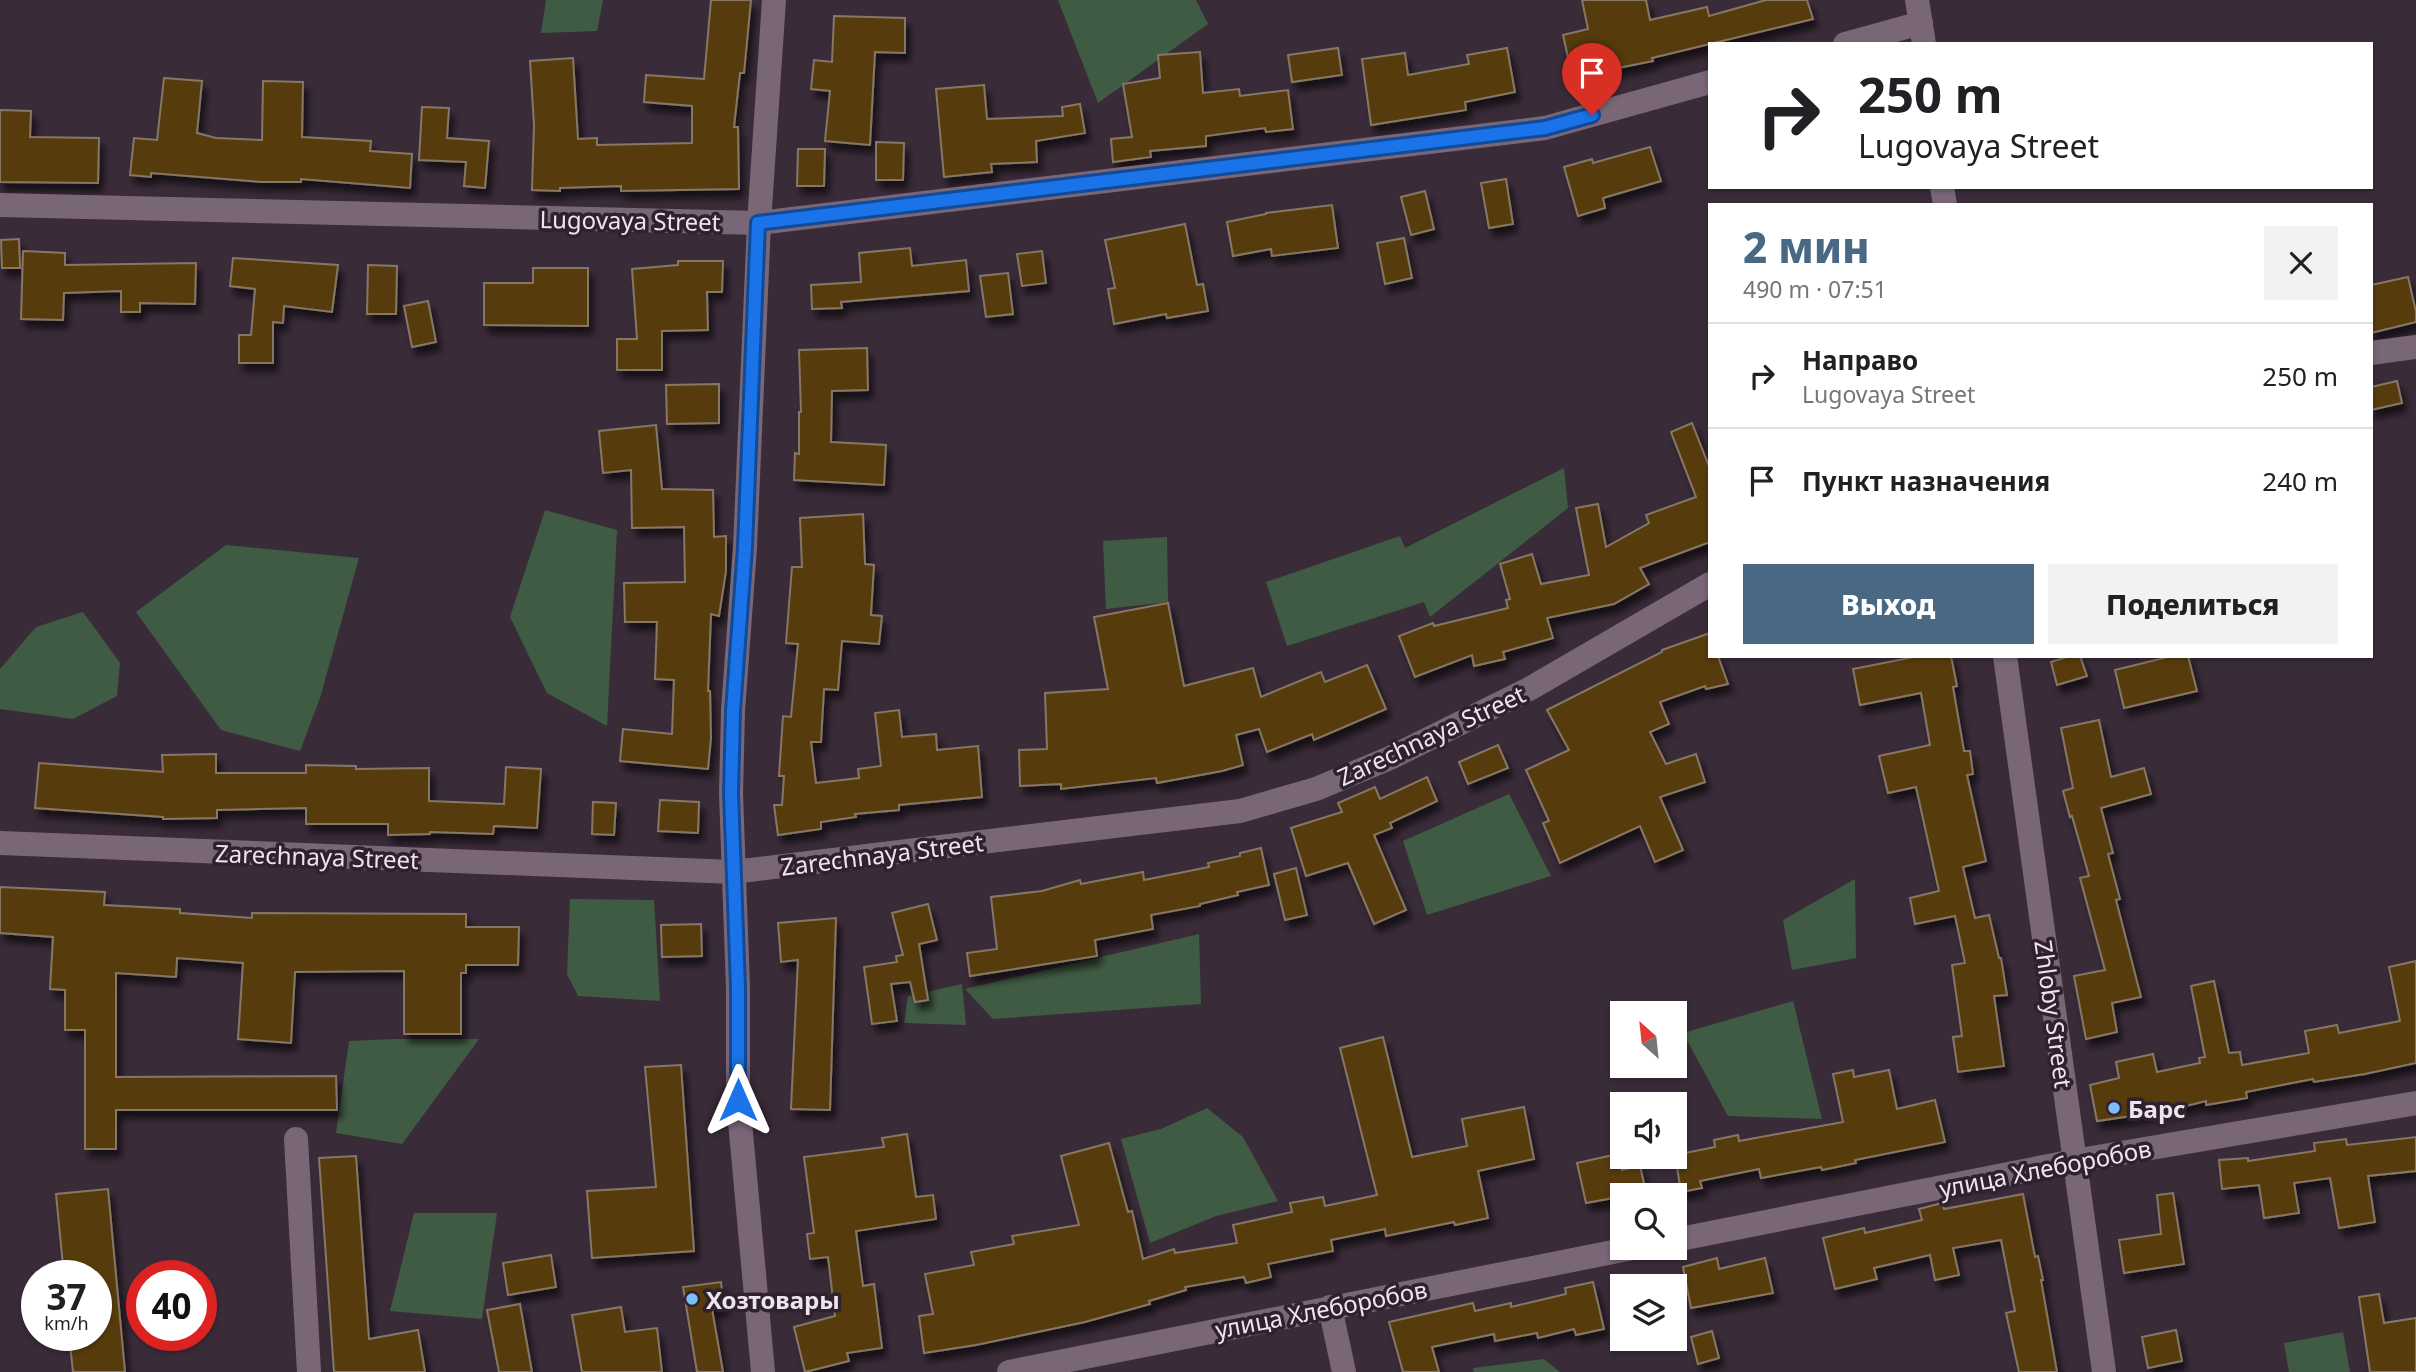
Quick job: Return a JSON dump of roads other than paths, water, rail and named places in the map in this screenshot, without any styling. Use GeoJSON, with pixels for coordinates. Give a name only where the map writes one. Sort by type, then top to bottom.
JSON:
{"type":"FeatureCollection","features":[{"type":"Feature","properties":{"kind":"street"},"geometry":{"type":"LineString","coordinates":[[763,1372],[738,1100],[738,988],[731,793],[733,711],[745,547],[758,223],[774,0]]}},
{"type":"Feature","properties":{"kind":"street"},"geometry":{"type":"LineString","coordinates":[[1852,42],[1921,22]]}},
{"type":"Feature","properties":{"kind":"street","name":"Lugovaya Street"},"geometry":{"type":"LineString","coordinates":[[0,205],[758,223],[1545,128],[1708,83]]}},
{"type":"Feature","properties":{"kind":"street"},"geometry":{"type":"LineString","coordinates":[[2373,353],[2416,347]]}},
{"type":"Feature","properties":{"kind":"street","name":"Zarechnaya Street"},"geometry":{"type":"LineString","coordinates":[[0,843],[733,872],[1240,811],[1303,793],[1390,758],[1529,689],[1708,585]]}},
{"type":"Feature","properties":{"kind":"street","name":"Zhloby Street"},"geometry":{"type":"LineString","coordinates":[[2005,658],[2104,1372]]}},
{"type":"Feature","properties":{"kind":"street","name":"улица Хлеборобов"},"geometry":{"type":"LineString","coordinates":[[1687,1238],[2074,1161],[2416,1103]]}},
{"type":"Feature","properties":{"kind":"street"},"geometry":{"type":"LineString","coordinates":[[296,1139],[309,1372]]}},
{"type":"Feature","properties":{"kind":"street","name":"улица Хлеборобов"},"geometry":{"type":"LineString","coordinates":[[1009,1372],[1610,1252]]}},
{"type":"Feature","properties":{"kind":"street"},"geometry":{"type":"LineString","coordinates":[[1330,1307],[1344,1372]]}},
{"type":"Feature","properties":{"kind":"place","name":"Барс"},"geometry":{"type":"Point","coordinates":[2114,1108]}},
{"type":"Feature","properties":{"kind":"place","name":"Хозтовары"},"geometry":{"type":"Point","coordinates":[692,1299]}}]}
